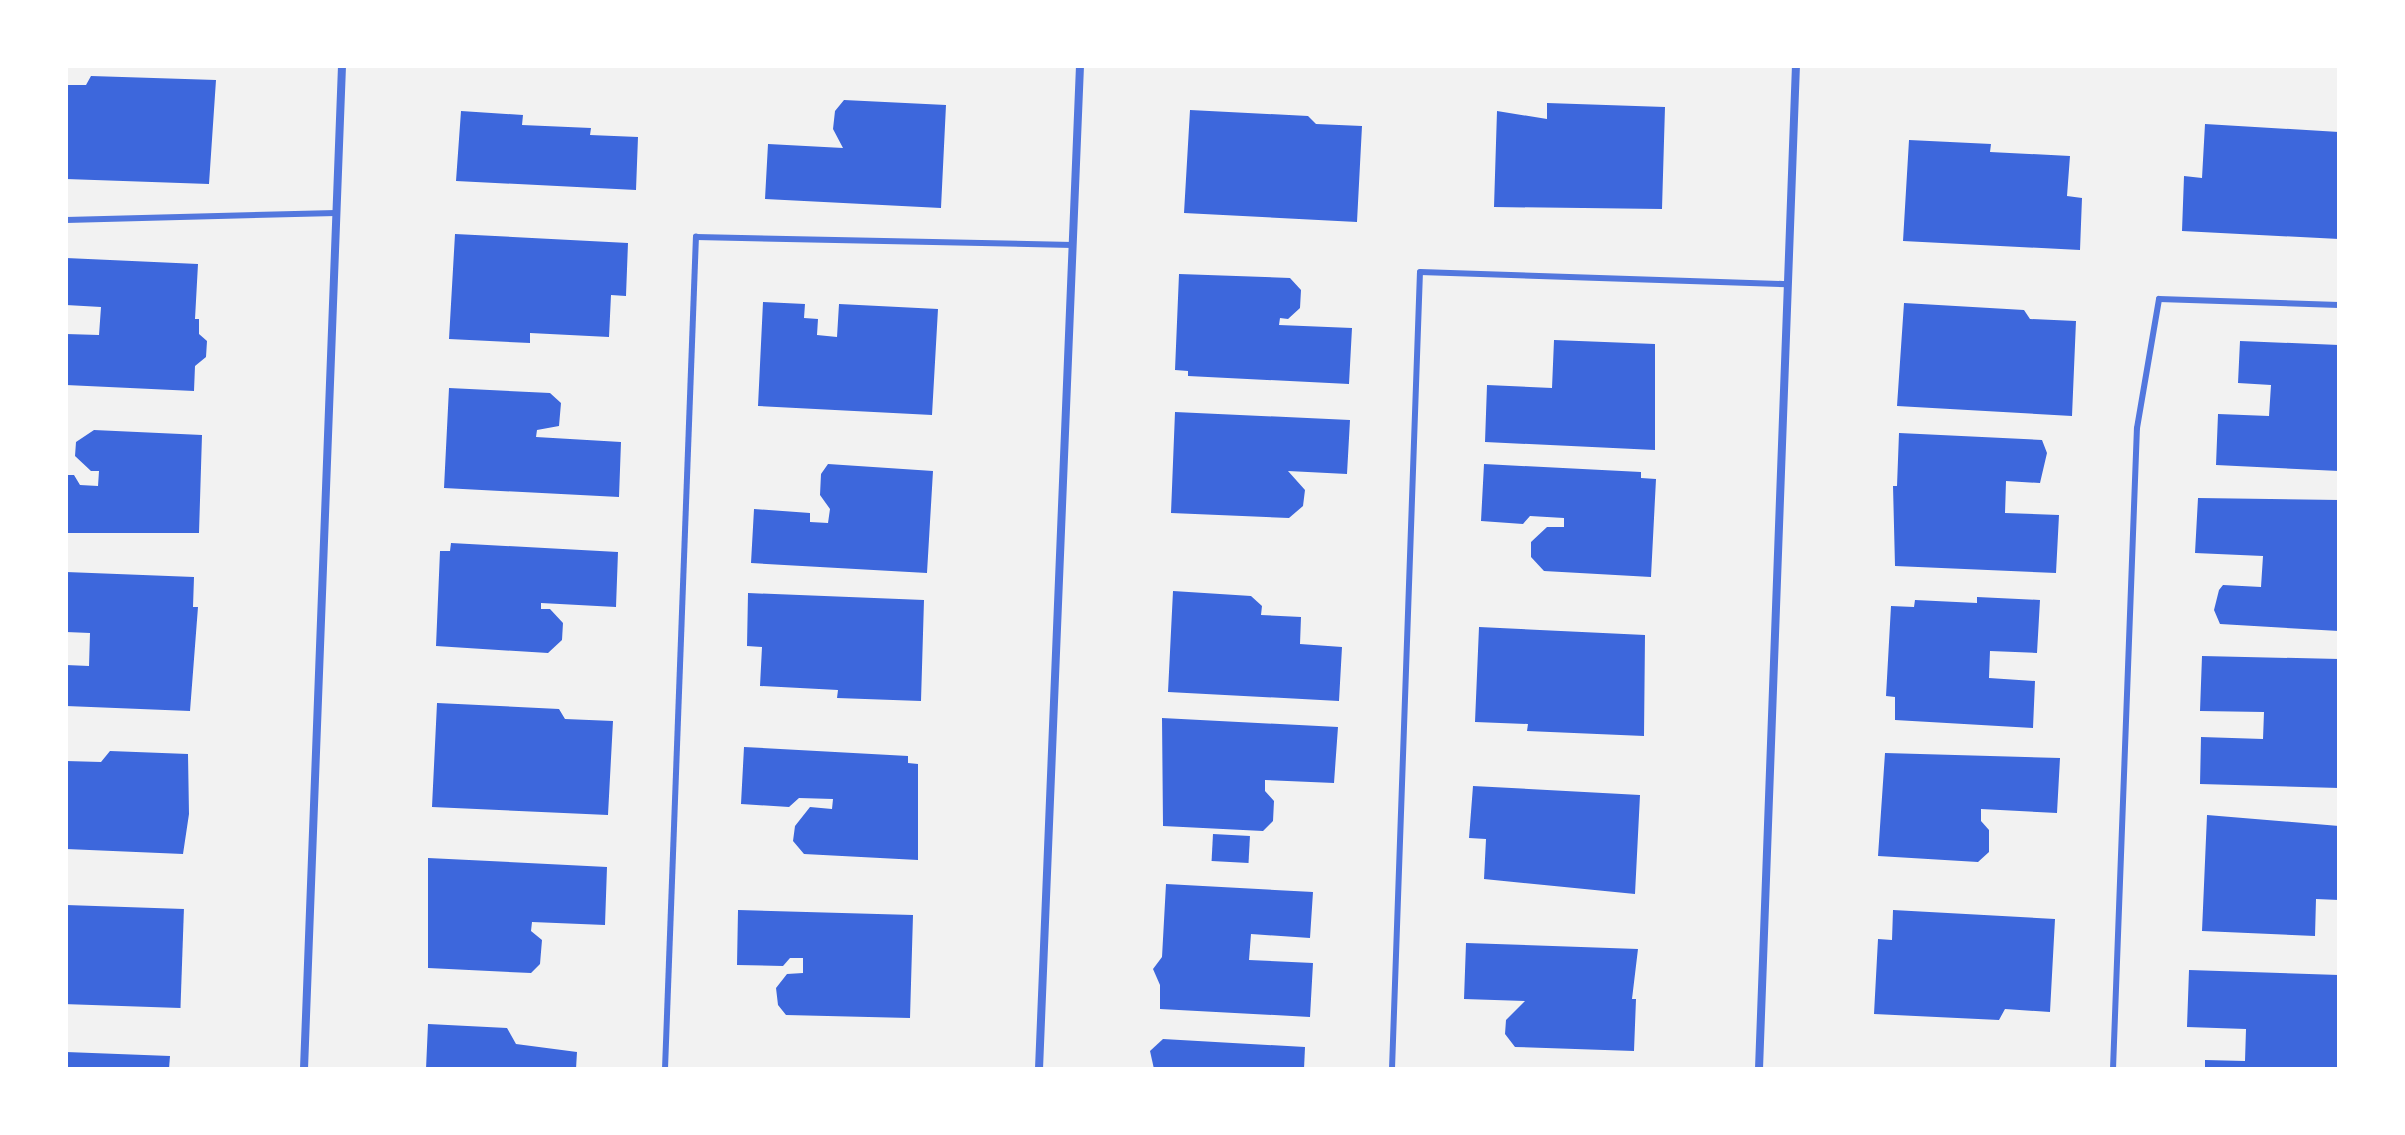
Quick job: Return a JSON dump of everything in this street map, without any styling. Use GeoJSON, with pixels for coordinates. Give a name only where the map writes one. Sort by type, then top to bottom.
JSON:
{"type":"FeatureCollection","features":[{"type":"Feature","properties":{"kind":"street"},"geometry":{"type":"LineString","coordinates":[[304,1069],[342,66]]}},
{"type":"Feature","properties":{"kind":"street"},"geometry":{"type":"LineString","coordinates":[[1039,1069],[1080,66]]}},
{"type":"Feature","properties":{"kind":"street"},"geometry":{"type":"LineString","coordinates":[[1759,1069],[1796,66]]}},
{"type":"Feature","properties":{"kind":"lane"},"geometry":{"type":"LineString","coordinates":[[66,220],[336,213]]}},
{"type":"Feature","properties":{"kind":"lane"},"geometry":{"type":"LineString","coordinates":[[665,1069],[696,237],[1073,245]]}},
{"type":"Feature","properties":{"kind":"lane"},"geometry":{"type":"LineString","coordinates":[[1392,1069],[1420,272],[1788,284]]}},
{"type":"Feature","properties":{"kind":"lane"},"geometry":{"type":"LineString","coordinates":[[2113,1069],[2137,428],[2159,299],[2339,305]]}},
{"type":"Feature","properties":{"kind":"building"},"geometry":{"type":"Polygon","coordinates":[[[91,76],[216,80],[209,184],[66,179],[66,85],[86,85],[91,76]]]}},
{"type":"Feature","properties":{"kind":"building"},"geometry":{"type":"Polygon","coordinates":[[[844,100],[946,105],[941,208],[765,199],[768,144],[843,148],[833,129],[835,111],[844,100]]]}},
{"type":"Feature","properties":{"kind":"building"},"geometry":{"type":"Polygon","coordinates":[[[1547,103],[1665,107],[1662,209],[1494,207],[1497,111],[1547,119],[1547,103]]]}},
{"type":"Feature","properties":{"kind":"building"},"geometry":{"type":"Polygon","coordinates":[[[1190,110],[1308,116],[1316,124],[1362,126],[1357,222],[1184,213],[1190,110]]]}},
{"type":"Feature","properties":{"kind":"building"},"geometry":{"type":"Polygon","coordinates":[[[461,111],[523,115],[522,125],[591,128],[590,135],[638,137],[636,190],[456,181],[461,111]]]}},
{"type":"Feature","properties":{"kind":"building"},"geometry":{"type":"Polygon","coordinates":[[[2205,124],[2339,132],[2339,239],[2182,231],[2184,176],[2202,178],[2205,124]]]}},
{"type":"Feature","properties":{"kind":"building"},"geometry":{"type":"Polygon","coordinates":[[[1909,140],[1991,144],[1990,152],[2070,156],[2067,196],[2082,198],[2080,250],[1903,241],[1909,140]]]}},
{"type":"Feature","properties":{"kind":"building"},"geometry":{"type":"Polygon","coordinates":[[[455,234],[628,243],[626,296],[611,295],[609,337],[530,333],[530,343],[449,339],[455,234]]]}},
{"type":"Feature","properties":{"kind":"building"},"geometry":{"type":"Polygon","coordinates":[[[66,258],[198,264],[195,319],[199,319],[199,334],[207,341],[206,357],[195,366],[194,391],[66,385],[66,334],[99,335],[101,307],[66,305],[66,258]]]}},
{"type":"Feature","properties":{"kind":"building"},"geometry":{"type":"Polygon","coordinates":[[[1179,274],[1290,278],[1301,290],[1300,308],[1288,319],[1280,318],[1279,325],[1352,328],[1349,384],[1188,376],[1188,371],[1175,370],[1179,274]]]}},
{"type":"Feature","properties":{"kind":"building"},"geometry":{"type":"Polygon","coordinates":[[[763,302],[805,304],[804,318],[818,319],[817,335],[837,337],[839,304],[938,309],[932,415],[758,406],[763,302]]]}},
{"type":"Feature","properties":{"kind":"building"},"geometry":{"type":"Polygon","coordinates":[[[1904,303],[2024,310],[2030,319],[2076,321],[2072,416],[1897,406],[1904,303]]]}},
{"type":"Feature","properties":{"kind":"building"},"geometry":{"type":"Polygon","coordinates":[[[1554,340],[1655,344],[1655,450],[1485,442],[1487,385],[1552,388],[1554,340]]]}},
{"type":"Feature","properties":{"kind":"building"},"geometry":{"type":"Polygon","coordinates":[[[2240,341],[2339,345],[2339,471],[2216,465],[2218,414],[2269,416],[2271,385],[2238,383],[2240,341]]]}},
{"type":"Feature","properties":{"kind":"building"},"geometry":{"type":"Polygon","coordinates":[[[449,388],[550,393],[561,403],[559,426],[537,430],[536,437],[621,442],[619,497],[444,488],[449,388]]]}},
{"type":"Feature","properties":{"kind":"building"},"geometry":{"type":"Polygon","coordinates":[[[1175,412],[1350,420],[1347,474],[1288,471],[1305,490],[1303,506],[1289,518],[1171,513],[1175,412]]]}},
{"type":"Feature","properties":{"kind":"building"},"geometry":{"type":"Polygon","coordinates":[[[94,430],[202,435],[199,533],[66,533],[66,475],[74,475],[80,485],[98,486],[99,471],[91,471],[75,456],[76,442],[94,430]]]}},
{"type":"Feature","properties":{"kind":"building"},"geometry":{"type":"Polygon","coordinates":[[[1899,433],[2042,440],[2047,453],[2040,483],[2006,481],[2005,513],[2059,515],[2056,573],[1895,566],[1893,486],[1897,486],[1899,433]]]}},
{"type":"Feature","properties":{"kind":"building"},"geometry":{"type":"Polygon","coordinates":[[[828,464],[933,471],[927,573],[751,563],[754,509],[810,513],[810,522],[828,523],[830,509],[820,495],[821,474],[828,464]]]}},
{"type":"Feature","properties":{"kind":"building"},"geometry":{"type":"Polygon","coordinates":[[[1484,464],[1641,472],[1641,478],[1656,479],[1651,577],[1544,571],[1531,557],[1531,542],[1547,527],[1564,527],[1564,518],[1530,516],[1523,524],[1481,521],[1484,464]]]}},
{"type":"Feature","properties":{"kind":"building"},"geometry":{"type":"Polygon","coordinates":[[[2198,498],[2339,500],[2339,631],[2220,624],[2214,610],[2219,590],[2223,585],[2261,587],[2263,556],[2195,553],[2198,498]]]}},
{"type":"Feature","properties":{"kind":"building"},"geometry":{"type":"Polygon","coordinates":[[[451,543],[618,552],[616,607],[541,603],[541,609],[550,609],[563,623],[562,640],[548,653],[436,646],[440,551],[450,551],[451,543]]]}},
{"type":"Feature","properties":{"kind":"building"},"geometry":{"type":"Polygon","coordinates":[[[66,572],[194,577],[193,607],[198,607],[190,711],[66,706],[66,665],[89,666],[90,633],[66,632],[66,572]]]}},
{"type":"Feature","properties":{"kind":"building"},"geometry":{"type":"Polygon","coordinates":[[[1173,591],[1251,596],[1262,606],[1261,615],[1301,617],[1300,644],[1342,647],[1339,701],[1168,692],[1173,591]]]}},
{"type":"Feature","properties":{"kind":"building"},"geometry":{"type":"Polygon","coordinates":[[[748,593],[924,600],[921,701],[837,698],[838,690],[760,686],[762,647],[747,646],[748,593]]]}},
{"type":"Feature","properties":{"kind":"building"},"geometry":{"type":"Polygon","coordinates":[[[1977,597],[2040,600],[2037,653],[1990,651],[1989,678],[2035,681],[2033,728],[1895,720],[1895,697],[1886,696],[1891,606],[1914,607],[1915,600],[1977,603],[1977,597]]]}},
{"type":"Feature","properties":{"kind":"building"},"geometry":{"type":"Polygon","coordinates":[[[1479,627],[1645,635],[1644,736],[1527,731],[1528,724],[1475,722],[1479,627]]]}},
{"type":"Feature","properties":{"kind":"building"},"geometry":{"type":"Polygon","coordinates":[[[2202,656],[2339,659],[2339,788],[2200,784],[2201,737],[2263,739],[2264,712],[2200,711],[2202,656]]]}},
{"type":"Feature","properties":{"kind":"building"},"geometry":{"type":"Polygon","coordinates":[[[437,703],[559,709],[565,719],[613,721],[608,815],[432,807],[437,703]]]}},
{"type":"Feature","properties":{"kind":"building"},"geometry":{"type":"Polygon","coordinates":[[[1162,718],[1338,727],[1334,783],[1265,780],[1265,791],[1274,801],[1273,821],[1263,831],[1163,826],[1162,718]]]}},
{"type":"Feature","properties":{"kind":"building"},"geometry":{"type":"Polygon","coordinates":[[[744,747],[908,756],[908,763],[918,764],[918,860],[804,854],[793,841],[795,826],[810,807],[832,809],[833,799],[799,798],[789,807],[741,804],[744,747]]]}},
{"type":"Feature","properties":{"kind":"building"},"geometry":{"type":"Polygon","coordinates":[[[110,751],[188,754],[189,814],[183,854],[66,849],[66,761],[101,762],[110,751]]]}},
{"type":"Feature","properties":{"kind":"building"},"geometry":{"type":"Polygon","coordinates":[[[1885,753],[2060,758],[2057,813],[1981,809],[1981,821],[1989,830],[1989,852],[1978,862],[1878,856],[1885,753]]]}},
{"type":"Feature","properties":{"kind":"building"},"geometry":{"type":"Polygon","coordinates":[[[1473,786],[1640,795],[1635,894],[1484,879],[1486,839],[1469,838],[1473,786]]]}},
{"type":"Feature","properties":{"kind":"building"},"geometry":{"type":"Polygon","coordinates":[[[2207,815],[2339,826],[2339,900],[2316,899],[2315,936],[2202,931],[2207,815]]]}},
{"type":"Feature","properties":{"kind":"building"},"geometry":{"type":"Polygon","coordinates":[[[1213,834],[1250,836],[1249,863],[1212,861],[1213,834]]]}},
{"type":"Feature","properties":{"kind":"building"},"geometry":{"type":"Polygon","coordinates":[[[428,858],[607,867],[605,925],[532,922],[531,931],[542,940],[540,964],[531,973],[428,968],[428,858]]]}},
{"type":"Feature","properties":{"kind":"building"},"geometry":{"type":"Polygon","coordinates":[[[1166,884],[1313,892],[1310,938],[1251,934],[1249,960],[1313,963],[1310,1017],[1160,1009],[1160,985],[1153,969],[1162,957],[1166,884]]]}},
{"type":"Feature","properties":{"kind":"building"},"geometry":{"type":"Polygon","coordinates":[[[66,905],[184,909],[180,1008],[66,1004],[66,905]]]}},
{"type":"Feature","properties":{"kind":"building"},"geometry":{"type":"Polygon","coordinates":[[[738,910],[913,915],[910,1018],[786,1015],[778,1005],[776,988],[787,974],[803,973],[803,958],[790,958],[783,966],[737,965],[738,910]]]}},
{"type":"Feature","properties":{"kind":"building"},"geometry":{"type":"Polygon","coordinates":[[[1893,910],[2055,919],[2050,1012],[2005,1009],[1999,1020],[1874,1014],[1878,939],[1892,940],[1893,910]]]}},
{"type":"Feature","properties":{"kind":"building"},"geometry":{"type":"Polygon","coordinates":[[[1466,943],[1638,949],[1632,999],[1636,999],[1634,1051],[1515,1047],[1505,1034],[1506,1020],[1525,1001],[1464,999],[1466,943]]]}},
{"type":"Feature","properties":{"kind":"building"},"geometry":{"type":"Polygon","coordinates":[[[2189,970],[2339,975],[2339,1069],[2205,1069],[2205,1060],[2245,1061],[2246,1029],[2187,1027],[2189,970]]]}},
{"type":"Feature","properties":{"kind":"building"},"geometry":{"type":"Polygon","coordinates":[[[428,1024],[507,1028],[516,1044],[577,1052],[576,1069],[426,1069],[428,1024]]]}},
{"type":"Feature","properties":{"kind":"building"},"geometry":{"type":"Polygon","coordinates":[[[1163,1039],[1305,1047],[1304,1069],[1154,1069],[1150,1051],[1163,1039]]]}},
{"type":"Feature","properties":{"kind":"building"},"geometry":{"type":"Polygon","coordinates":[[[66,1052],[170,1056],[169,1069],[66,1069],[66,1052]]]}}]}
